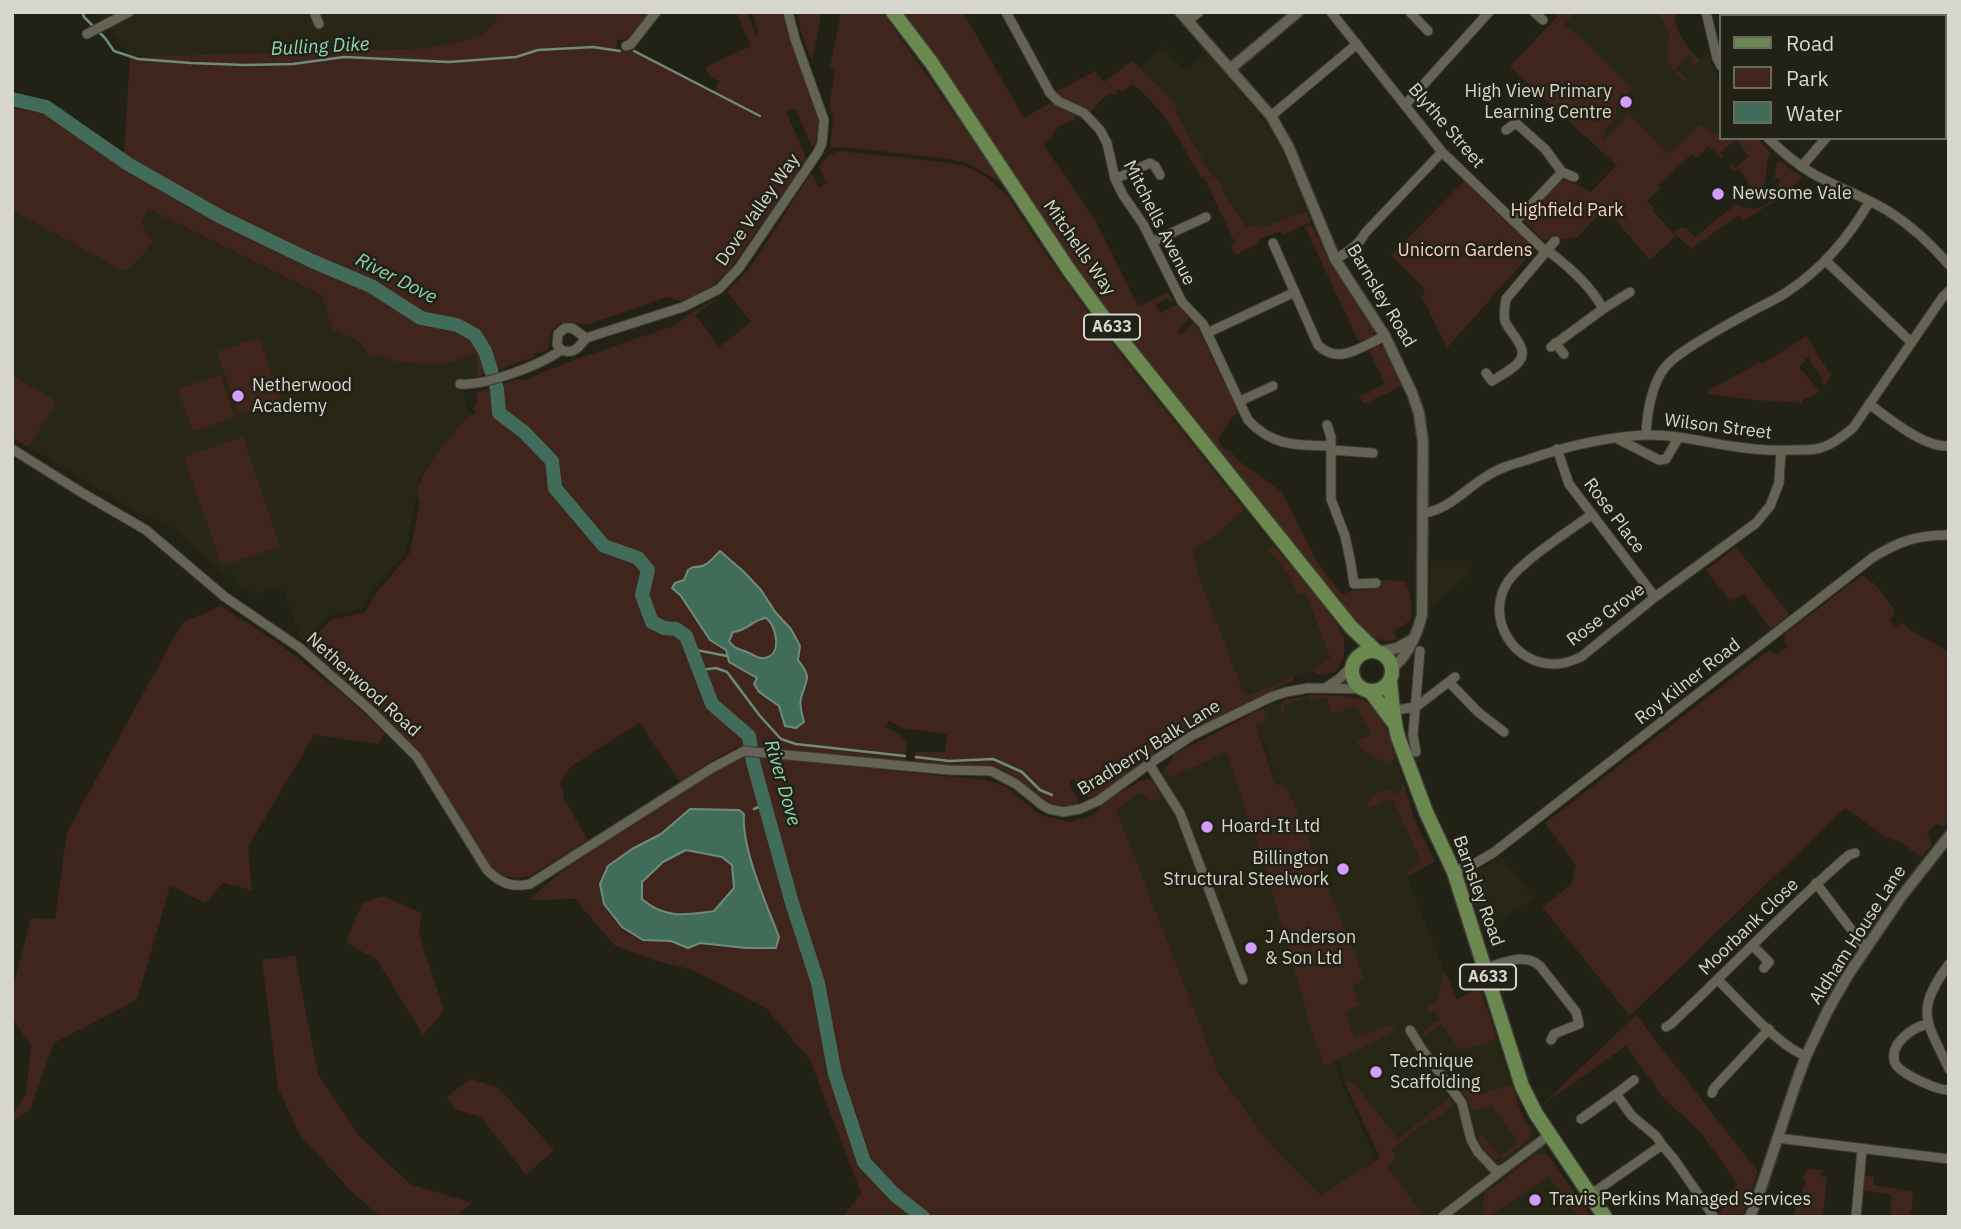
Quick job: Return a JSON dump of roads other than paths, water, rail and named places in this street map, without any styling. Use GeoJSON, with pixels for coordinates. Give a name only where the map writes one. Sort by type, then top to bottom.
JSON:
{"type":"FeatureCollection","features":[{"type":"Feature","properties":{"kind":"main road","name":"Mitchells Way"},"geometry":{"type":"LineString","coordinates":[[893,12],[931,62],[1069,270],[1104,318],[1351,627],[1377,652]]}},
{"type":"Feature","properties":{"kind":"main road"},"geometry":{"type":"LineString","coordinates":[[1351,627],[1352,676],[1354,681],[1367,690],[1382,689],[1391,675],[1387,658],[1377,652],[1365,652],[1353,664]]}},
{"type":"Feature","properties":{"kind":"main road","name":"Barnsley Road"},"geometry":{"type":"LineString","coordinates":[[1391,675],[1395,717],[1418,792],[1454,872],[1522,1086],[1549,1135],[1605,1217]]}},
{"type":"Feature","properties":{"kind":"main road","name":"Barnsley Road"},"geometry":{"type":"LineString","coordinates":[[1367,690],[1395,717]]}},
{"type":"Feature","properties":{"kind":"street"},"geometry":{"type":"LineString","coordinates":[[88,33],[129,12]]}},
{"type":"Feature","properties":{"kind":"street"},"geometry":{"type":"LineString","coordinates":[[314,12],[319,24]]}},
{"type":"Feature","properties":{"kind":"street"},"geometry":{"type":"LineString","coordinates":[[626,46],[631,44],[656,12]]}},
{"type":"Feature","properties":{"kind":"street","name":"Dove Valley Way"},"geometry":{"type":"LineString","coordinates":[[586,338],[683,307],[719,289],[739,268],[818,152],[822,143],[824,120],[788,12]]}},
{"type":"Feature","properties":{"kind":"street","name":"Mitchells Avenue"},"geometry":{"type":"LineString","coordinates":[[1006,12],[1050,93],[1058,101],[1084,113],[1100,130],[1107,143],[1115,179],[1152,242],[1182,302],[1195,314],[1207,333],[1248,420],[1269,438],[1288,444],[1373,453]]}},
{"type":"Feature","properties":{"kind":"street"},"geometry":{"type":"LineString","coordinates":[[1184,17],[1199,12]]}},
{"type":"Feature","properties":{"kind":"street"},"geometry":{"type":"LineString","coordinates":[[1230,69],[1298,12]]}},
{"type":"Feature","properties":{"kind":"street","name":"Blythe Street"},"geometry":{"type":"LineString","coordinates":[[1331,12],[1443,152],[1546,252],[1551,253],[1583,281],[1603,309]]}},
{"type":"Feature","properties":{"kind":"street"},"geometry":{"type":"LineString","coordinates":[[1410,12],[1428,31]]}},
{"type":"Feature","properties":{"kind":"street"},"geometry":{"type":"LineString","coordinates":[[1405,105],[1489,12]]}},
{"type":"Feature","properties":{"kind":"street"},"geometry":{"type":"LineString","coordinates":[[1534,12],[1543,20]]}},
{"type":"Feature","properties":{"kind":"street"},"geometry":{"type":"LineString","coordinates":[[1706,12],[1720,64]]}},
{"type":"Feature","properties":{"kind":"street","name":"Barnsley Road"},"geometry":{"type":"LineString","coordinates":[[1184,17],[1271,116],[1289,148],[1335,259],[1385,335],[1419,412],[1423,442],[1422,615],[1405,656],[1391,675]]}},
{"type":"Feature","properties":{"kind":"street"},"geometry":{"type":"LineString","coordinates":[[1271,116],[1357,44]]}},
{"type":"Feature","properties":{"kind":"street"},"geometry":{"type":"LineString","coordinates":[[1506,130],[1518,118],[1562,172],[1574,177]]}},
{"type":"Feature","properties":{"kind":"street"},"geometry":{"type":"LineString","coordinates":[[1770,140],[1802,166],[1836,186],[1870,201],[1909,225],[1931,244],[1949,265]]}},
{"type":"Feature","properties":{"kind":"street"},"geometry":{"type":"LineString","coordinates":[[1802,166],[1824,140]]}},
{"type":"Feature","properties":{"kind":"street"},"geometry":{"type":"LineString","coordinates":[[1335,259],[1347,253],[1362,239],[1443,152]]}},
{"type":"Feature","properties":{"kind":"street"},"geometry":{"type":"LineString","coordinates":[[1115,179],[1150,163],[1160,175]]}},
{"type":"Feature","properties":{"kind":"street"},"geometry":{"type":"LineString","coordinates":[[1515,222],[1562,172]]}},
{"type":"Feature","properties":{"kind":"street"},"geometry":{"type":"LineString","coordinates":[[1646,435],[1646,419],[1652,393],[1662,371],[1677,355],[1724,326],[1785,294],[1826,261],[1854,227],[1870,201]]}},
{"type":"Feature","properties":{"kind":"street"},"geometry":{"type":"LineString","coordinates":[[1152,242],[1206,216]]}},
{"type":"Feature","properties":{"kind":"street"},"geometry":{"type":"LineString","coordinates":[[1486,373],[1492,381],[1517,365],[1522,357],[1522,347],[1504,320],[1506,299],[1555,241]]}},
{"type":"Feature","properties":{"kind":"street"},"geometry":{"type":"LineString","coordinates":[[1273,243],[1318,345],[1327,352],[1339,355],[1385,335]]}},
{"type":"Feature","properties":{"kind":"street"},"geometry":{"type":"LineString","coordinates":[[1826,261],[1911,342]]}},
{"type":"Feature","properties":{"kind":"street","name":"Wilson Street"},"geometry":{"type":"LineString","coordinates":[[1424,513],[1450,504],[1488,475],[1557,449],[1615,438],[1646,435],[1679,437],[1733,447],[1781,450],[1825,447],[1853,428],[1949,291]]}},
{"type":"Feature","properties":{"kind":"street"},"geometry":{"type":"LineString","coordinates":[[1207,333],[1295,292]]}},
{"type":"Feature","properties":{"kind":"street"},"geometry":{"type":"LineString","coordinates":[[1564,354],[1553,345],[1630,292]]}},
{"type":"Feature","properties":{"kind":"street"},"geometry":{"type":"LineString","coordinates":[[572,328],[586,338],[575,351],[561,350],[556,339],[561,330],[572,328]]}},
{"type":"Feature","properties":{"kind":"street"},"geometry":{"type":"LineString","coordinates":[[460,384],[477,384],[512,373],[541,362],[561,350]]}},
{"type":"Feature","properties":{"kind":"street"},"geometry":{"type":"LineString","coordinates":[[1240,401],[1273,386]]}},
{"type":"Feature","properties":{"kind":"street"},"geometry":{"type":"LineString","coordinates":[[1869,404],[1920,438],[1939,447],[1949,446]]}},
{"type":"Feature","properties":{"kind":"street"},"geometry":{"type":"LineString","coordinates":[[1327,425],[1331,437],[1331,499],[1345,536],[1354,584],[1376,583]]}},
{"type":"Feature","properties":{"kind":"street"},"geometry":{"type":"LineString","coordinates":[[1615,438],[1659,460],[1666,459],[1679,437]]}},
{"type":"Feature","properties":{"kind":"street","name":"Netherwood Road"},"geometry":{"type":"LineString","coordinates":[[12,449],[146,530],[225,597],[300,648],[417,757],[487,870],[496,880],[505,884],[530,884],[712,768],[744,751]]}},
{"type":"Feature","properties":{"kind":"street","name":"Rose Place"},"geometry":{"type":"LineString","coordinates":[[1557,449],[1570,484],[1655,597]]}},
{"type":"Feature","properties":{"kind":"street","name":"Rose Grove"},"geometry":{"type":"LineString","coordinates":[[1591,515],[1522,566],[1505,586],[1500,606],[1502,627],[1513,647],[1531,660],[1556,664],[1569,663],[1581,657],[1655,597],[1756,523],[1770,506],[1779,483],[1781,450]]}},
{"type":"Feature","properties":{"kind":"street","name":"Roy Kilner Road"},"geometry":{"type":"LineString","coordinates":[[1454,872],[1493,853],[1872,558],[1892,545],[1906,540],[1949,534]]}},
{"type":"Feature","properties":{"kind":"street"},"geometry":{"type":"LineString","coordinates":[[1377,652],[1397,648],[1412,639]]}},
{"type":"Feature","properties":{"kind":"street"},"geometry":{"type":"LineString","coordinates":[[1416,752],[1413,734],[1420,651]]}},
{"type":"Feature","properties":{"kind":"street"},"geometry":{"type":"LineString","coordinates":[[1327,687],[1353,664]]}},
{"type":"Feature","properties":{"kind":"street"},"geometry":{"type":"LineString","coordinates":[[1395,717],[1416,707],[1452,680],[1478,712],[1503,733]]}},
{"type":"Feature","properties":{"kind":"street","name":"Bradberry Balk Lane"},"geometry":{"type":"LineString","coordinates":[[744,751],[936,769],[991,771],[1009,779],[1049,809],[1063,812],[1080,809],[1098,801],[1193,735],[1286,692],[1327,687],[1367,690]]}},
{"type":"Feature","properties":{"kind":"street"},"geometry":{"type":"LineString","coordinates":[[1149,764],[1180,813],[1243,980]]}},
{"type":"Feature","properties":{"kind":"street","name":"Aldham House Lane"},"geometry":{"type":"LineString","coordinates":[[1750,1217],[1806,1056],[1828,1010],[1901,897],[1949,836]]}},
{"type":"Feature","properties":{"kind":"street","name":"Moorbank Close"},"geometry":{"type":"LineString","coordinates":[[1666,1027],[1718,980],[1816,883],[1855,853]]}},
{"type":"Feature","properties":{"kind":"street"},"geometry":{"type":"LineString","coordinates":[[1816,883],[1866,949]]}},
{"type":"Feature","properties":{"kind":"street"},"geometry":{"type":"LineString","coordinates":[[1753,946],[1769,962],[1764,968]]}},
{"type":"Feature","properties":{"kind":"street"},"geometry":{"type":"LineString","coordinates":[[1486,968],[1523,958],[1533,960],[1540,966],[1576,1012],[1579,1024],[1554,1034],[1551,1040]]}},
{"type":"Feature","properties":{"kind":"street"},"geometry":{"type":"LineString","coordinates":[[1949,964],[1927,1005],[1928,1024],[1949,1069]]}},
{"type":"Feature","properties":{"kind":"street"},"geometry":{"type":"LineString","coordinates":[[1718,980],[1796,1053],[1806,1056]]}},
{"type":"Feature","properties":{"kind":"street"},"geometry":{"type":"LineString","coordinates":[[1928,1024],[1908,1032],[1896,1049],[1894,1061],[1906,1073],[1939,1090],[1949,1090]]}},
{"type":"Feature","properties":{"kind":"street"},"geometry":{"type":"LineString","coordinates":[[1712,1093],[1769,1029]]}},
{"type":"Feature","properties":{"kind":"street"},"geometry":{"type":"LineString","coordinates":[[1410,1030],[1462,1103],[1471,1140],[1478,1152],[1494,1169],[1499,1171],[1505,1168]]}},
{"type":"Feature","properties":{"kind":"street"},"geometry":{"type":"LineString","coordinates":[[1581,1119],[1634,1080]]}},
{"type":"Feature","properties":{"kind":"street"},"geometry":{"type":"LineString","coordinates":[[1616,1094],[1632,1116],[1656,1136],[1714,1217]]}},
{"type":"Feature","properties":{"kind":"street"},"geometry":{"type":"LineString","coordinates":[[1444,1216],[1549,1135]]}},
{"type":"Feature","properties":{"kind":"street"},"geometry":{"type":"LineString","coordinates":[[1777,1138],[1949,1159]]}},
{"type":"Feature","properties":{"kind":"street"},"geometry":{"type":"LineString","coordinates":[[1590,1195],[1662,1145]]}},
{"type":"Feature","properties":{"kind":"street"},"geometry":{"type":"LineString","coordinates":[[1856,1217],[1862,1149]]}},
{"type":"Feature","properties":{"kind":"water"},"geometry":{"type":"Polygon","coordinates":[[[720,551],[761,590],[776,613],[791,629],[800,646],[798,660],[806,671],[807,679],[800,701],[804,722],[796,728],[785,726],[779,706],[759,692],[754,684],[757,678],[729,662],[726,650],[710,640],[681,596],[672,588],[675,583],[684,580],[688,570],[705,565],[720,551]],[[766,618],[733,632],[729,641],[735,647],[757,657],[769,656],[776,647],[770,622],[766,618]]]}},
{"type":"Feature","properties":{"kind":"water"},"geometry":{"type":"Polygon","coordinates":[[[690,809],[739,810],[744,814],[744,828],[751,859],[779,937],[776,948],[700,943],[688,948],[671,941],[643,940],[622,927],[604,904],[600,884],[608,866],[632,849],[661,834],[690,809]],[[686,850],[663,862],[642,882],[642,899],[667,913],[714,911],[734,888],[732,865],[722,857],[686,850]]]}},
{"type":"Feature","properties":{"kind":"waterway","name":"Bulling Dike"},"geometry":{"type":"LineString","coordinates":[[82,12],[114,51],[138,59],[191,63],[293,64],[344,57],[449,62],[516,57],[538,50],[593,47],[620,51]]}},
{"type":"Feature","properties":{"kind":"waterway","name":"Bulling Dike"},"geometry":{"type":"LineString","coordinates":[[634,51],[760,116]]}},
{"type":"Feature","properties":{"kind":"waterway","name":"River Dove"},"geometry":{"type":"LineString","coordinates":[[12,99],[46,107],[128,164],[221,217],[371,286],[421,318],[457,325],[475,335],[485,351],[497,389],[499,413],[524,432],[552,461],[555,488],[604,546],[638,558],[648,570],[642,595],[652,622],[664,628],[676,629],[686,636],[712,704],[749,736],[753,762],[792,903],[818,983],[835,1074],[864,1162],[895,1195],[923,1217]]}},
{"type":"Feature","properties":{"kind":"waterway"},"geometry":{"type":"LineString","coordinates":[[691,649],[727,656]]}},
{"type":"Feature","properties":{"kind":"waterway"},"geometry":{"type":"LineString","coordinates":[[700,670],[716,668],[727,672],[781,739],[796,744],[905,756]]}},
{"type":"Feature","properties":{"kind":"waterway"},"geometry":{"type":"LineString","coordinates":[[916,757],[949,761],[993,759],[1022,772],[1040,790],[1052,795]]}},
{"type":"Feature","properties":{"kind":"waterway"},"geometry":{"type":"LineString","coordinates":[[754,809],[765,804]]}},
{"type":"Feature","properties":{"kind":"place","name":"High View Primary Learning Centre"},"geometry":{"type":"Point","coordinates":[1626,102]}},
{"type":"Feature","properties":{"kind":"place","name":"Newsome Vale"},"geometry":{"type":"Point","coordinates":[1718,194]}},
{"type":"Feature","properties":{"kind":"place","name":"Netherwood Academy"},"geometry":{"type":"Point","coordinates":[238,396]}},
{"type":"Feature","properties":{"kind":"place","name":"Hoard-It Ltd"},"geometry":{"type":"Point","coordinates":[1207,827]}},
{"type":"Feature","properties":{"kind":"place","name":"Billington Structural Steelwork"},"geometry":{"type":"Point","coordinates":[1343,869]}},
{"type":"Feature","properties":{"kind":"place","name":"J Anderson & Son Ltd"},"geometry":{"type":"Point","coordinates":[1251,948]}},
{"type":"Feature","properties":{"kind":"place","name":"Technique Scaffolding"},"geometry":{"type":"Point","coordinates":[1376,1072]}},
{"type":"Feature","properties":{"kind":"place","name":"Travis Perkins Managed Services"},"geometry":{"type":"Point","coordinates":[1535,1200]}},
{"type":"Feature","properties":{"kind":"park label","name":"Highfield Park"},"geometry":{"type":"Point","coordinates":[1567,211]}},
{"type":"Feature","properties":{"kind":"park label","name":"Unicorn Gardens"},"geometry":{"type":"Point","coordinates":[1465,251]}}]}
